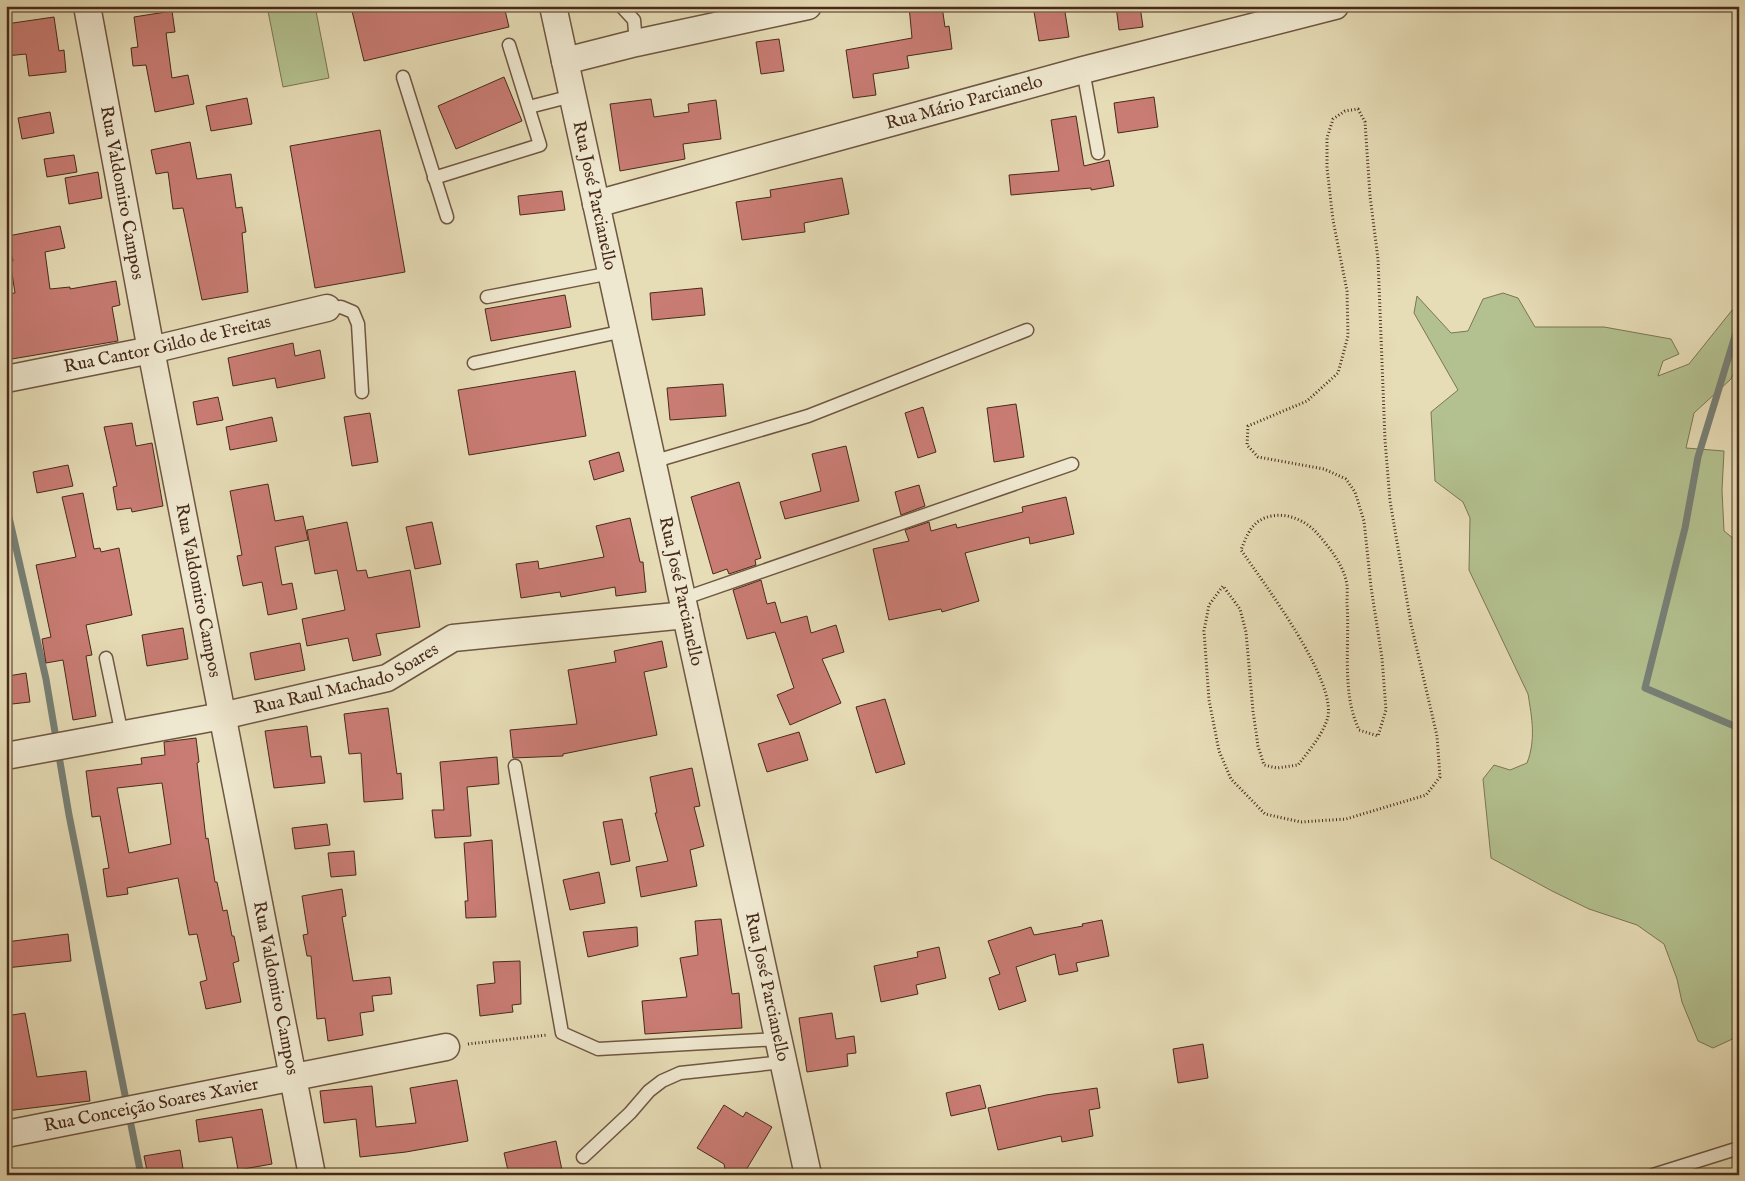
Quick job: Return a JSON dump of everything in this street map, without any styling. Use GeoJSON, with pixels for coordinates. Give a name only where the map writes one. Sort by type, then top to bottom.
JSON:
{"type":"FeatureCollection","features":[{"type":"Feature","properties":{"kind":"street","name":"Rua Valdomiro Campos"},"geometry":{"type":"LineString","coordinates":[[87,6],[151,350],[312,1175]]}},
{"type":"Feature","properties":{"kind":"street","name":"Rua José Parcianello"},"geometry":{"type":"LineString","coordinates":[[553,6],[808,1175]]}},
{"type":"Feature","properties":{"kind":"street"},"geometry":{"type":"LineString","coordinates":[[565,61],[636,43],[808,6]]}},
{"type":"Feature","properties":{"kind":"street","name":"Rua Mário Parcianelo"},"geometry":{"type":"LineString","coordinates":[[596,204],[1083,70],[1335,6]]}},
{"type":"Feature","properties":{"kind":"street","name":"Rua Cantor Gildo de Freitas"},"geometry":{"type":"LineString","coordinates":[[6,379],[151,350],[327,308]]}},
{"type":"Feature","properties":{"kind":"street","name":"Rua Raul Machado Soares"},"geometry":{"type":"LineString","coordinates":[[6,756],[222,716],[387,678],[453,638],[684,607]]}},
{"type":"Feature","properties":{"kind":"street","name":"Rua Conceição Soares Xavier"},"geometry":{"type":"LineString","coordinates":[[6,1134],[446,1047]]}},
{"type":"Feature","properties":{"kind":"lane"},"geometry":{"type":"LineString","coordinates":[[621,6],[634,20],[636,43]]}},
{"type":"Feature","properties":{"kind":"lane"},"geometry":{"type":"LineString","coordinates":[[434,178],[540,145],[509,45]]}},
{"type":"Feature","properties":{"kind":"lane"},"geometry":{"type":"LineString","coordinates":[[1083,70],[1098,153]]}},
{"type":"Feature","properties":{"kind":"lane"},"geometry":{"type":"LineString","coordinates":[[403,77],[447,217]]}},
{"type":"Feature","properties":{"kind":"lane"},"geometry":{"type":"LineString","coordinates":[[529,108],[572,96]]}},
{"type":"Feature","properties":{"kind":"lane"},"geometry":{"type":"LineString","coordinates":[[487,297],[611,273]]}},
{"type":"Feature","properties":{"kind":"lane"},"geometry":{"type":"LineString","coordinates":[[327,308],[341,306],[353,312],[358,324],[362,392]]}},
{"type":"Feature","properties":{"kind":"lane"},"geometry":{"type":"LineString","coordinates":[[652,462],[808,416],[1027,330]]}},
{"type":"Feature","properties":{"kind":"lane"},"geometry":{"type":"LineString","coordinates":[[474,363],[624,331]]}},
{"type":"Feature","properties":{"kind":"lane"},"geometry":{"type":"LineString","coordinates":[[684,607],[1072,464]]}},
{"type":"Feature","properties":{"kind":"lane"},"geometry":{"type":"LineString","coordinates":[[106,658],[122,734]]}},
{"type":"Feature","properties":{"kind":"lane"},"geometry":{"type":"LineString","coordinates":[[515,766],[562,1033],[598,1050],[781,1051]]}},
{"type":"Feature","properties":{"kind":"lane"},"geometry":{"type":"LineString","coordinates":[[583,1156],[630,1113],[648,1091],[662,1081],[680,1072],[781,1051]]}},
{"type":"Feature","properties":{"kind":"lane"},"geometry":{"type":"LineString","coordinates":[[1654,1175],[1739,1148]]}},
{"type":"Feature","properties":{"kind":"path"},"geometry":{"type":"LineString","coordinates":[[1358,110],[1365,122],[1370,196],[1378,259],[1385,440],[1390,501],[1411,624],[1437,736],[1440,777],[1426,796],[1346,819],[1300,822],[1265,814],[1231,779],[1220,751],[1209,700],[1204,631],[1209,604],[1223,586],[1240,609],[1246,632],[1254,720],[1258,746],[1264,765],[1277,768],[1298,765],[1313,745],[1328,719],[1327,692],[1315,663],[1241,550],[1248,529],[1266,517],[1285,514],[1310,525],[1332,551],[1346,580],[1349,628],[1347,670],[1352,715],[1359,730],[1378,736],[1386,710],[1364,521],[1355,492],[1346,479],[1324,470],[1258,457],[1247,445],[1248,426],[1307,401],[1338,373],[1348,336],[1347,291],[1333,220],[1327,168],[1327,138],[1333,119],[1344,111],[1358,110]]}},
{"type":"Feature","properties":{"kind":"path"},"geometry":{"type":"LineString","coordinates":[[446,1047],[562,1033]]}},
{"type":"Feature","properties":{"kind":"green space"},"geometry":{"type":"Polygon","coordinates":[[[267,6],[315,6],[329,78],[283,87],[267,6]]]}},
{"type":"Feature","properties":{"kind":"green space"},"geometry":{"type":"Polygon","coordinates":[[[1503,293],[1518,298],[1535,327],[1604,327],[1671,339],[1679,354],[1663,361],[1658,376],[1689,364],[1733,309],[1739,312],[1739,360],[1731,379],[1694,413],[1686,448],[1724,451],[1722,490],[1724,531],[1734,539],[1739,540],[1739,1036],[1713,1048],[1698,1041],[1682,1002],[1677,979],[1664,944],[1637,925],[1589,909],[1491,858],[1483,779],[1494,765],[1510,770],[1527,763],[1532,746],[1531,712],[1528,694],[1469,570],[1470,518],[1463,502],[1435,481],[1431,412],[1458,390],[1414,313],[1417,296],[1451,333],[1468,331],[1483,299],[1503,293]]]}},
{"type":"Feature","properties":{"kind":"building"},"geometry":{"type":"Polygon","coordinates":[[[371,6],[504,6],[509,27],[364,61],[352,11],[371,6]]]}},
{"type":"Feature","properties":{"kind":"building"},"geometry":{"type":"Polygon","coordinates":[[[909,6],[942,6],[945,27],[949,26],[952,49],[907,56],[909,68],[873,74],[876,95],[853,98],[846,50],[912,38],[909,6]]]}},
{"type":"Feature","properties":{"kind":"building"},"geometry":{"type":"Polygon","coordinates":[[[1033,6],[1064,6],[1069,37],[1039,41],[1033,6]]]}},
{"type":"Feature","properties":{"kind":"building"},"geometry":{"type":"Polygon","coordinates":[[[1116,6],[1140,6],[1143,27],[1119,30],[1116,6]]]}},
{"type":"Feature","properties":{"kind":"building"},"geometry":{"type":"Polygon","coordinates":[[[172,11],[175,32],[166,33],[172,78],[188,75],[194,104],[155,112],[146,65],[133,66],[131,48],[138,47],[134,17],[172,11]]]}},
{"type":"Feature","properties":{"kind":"building"},"geometry":{"type":"Polygon","coordinates":[[[54,17],[59,51],[64,50],[66,72],[29,76],[26,54],[6,56],[6,24],[54,17]]]}},
{"type":"Feature","properties":{"kind":"building"},"geometry":{"type":"Polygon","coordinates":[[[779,39],[784,71],[761,74],[756,42],[779,39]]]}},
{"type":"Feature","properties":{"kind":"building"},"geometry":{"type":"Polygon","coordinates":[[[504,77],[522,121],[456,149],[438,106],[504,77]]]}},
{"type":"Feature","properties":{"kind":"building"},"geometry":{"type":"Polygon","coordinates":[[[1154,97],[1158,127],[1118,133],[1114,103],[1154,97]]]}},
{"type":"Feature","properties":{"kind":"building"},"geometry":{"type":"Polygon","coordinates":[[[247,98],[252,124],[211,131],[206,106],[247,98]]]}},
{"type":"Feature","properties":{"kind":"building"},"geometry":{"type":"Polygon","coordinates":[[[651,99],[654,117],[689,112],[688,104],[716,100],[721,139],[683,144],[685,159],[620,171],[610,104],[651,99]]]}},
{"type":"Feature","properties":{"kind":"building"},"geometry":{"type":"Polygon","coordinates":[[[50,112],[54,133],[22,139],[18,118],[50,112]]]}},
{"type":"Feature","properties":{"kind":"building"},"geometry":{"type":"Polygon","coordinates":[[[1076,116],[1084,166],[1109,160],[1114,186],[1091,190],[1091,188],[1011,195],[1009,175],[1059,171],[1051,120],[1076,116]]]}},
{"type":"Feature","properties":{"kind":"building"},"geometry":{"type":"Polygon","coordinates":[[[380,130],[405,272],[315,288],[290,146],[380,130]]]}},
{"type":"Feature","properties":{"kind":"building"},"geometry":{"type":"Polygon","coordinates":[[[190,142],[197,179],[231,174],[236,208],[242,207],[246,232],[242,233],[248,292],[202,300],[183,208],[173,209],[168,172],[156,174],[151,150],[190,142]]]}},
{"type":"Feature","properties":{"kind":"building"},"geometry":{"type":"Polygon","coordinates":[[[74,155],[77,172],[47,177],[44,159],[74,155]]]}},
{"type":"Feature","properties":{"kind":"building"},"geometry":{"type":"Polygon","coordinates":[[[98,172],[102,198],[69,204],[65,178],[98,172]]]}},
{"type":"Feature","properties":{"kind":"building"},"geometry":{"type":"Polygon","coordinates":[[[842,178],[849,214],[804,223],[805,232],[742,240],[736,202],[771,197],[770,190],[842,178]]]}},
{"type":"Feature","properties":{"kind":"building"},"geometry":{"type":"Polygon","coordinates":[[[562,191],[565,210],[520,215],[518,196],[562,191]]]}},
{"type":"Feature","properties":{"kind":"building"},"geometry":{"type":"Polygon","coordinates":[[[60,226],[65,248],[45,252],[50,289],[70,287],[70,289],[116,281],[120,305],[112,307],[118,341],[6,360],[6,294],[15,293],[10,261],[13,261],[8,236],[60,226]]]}},
{"type":"Feature","properties":{"kind":"building"},"geometry":{"type":"Polygon","coordinates":[[[702,288],[705,315],[652,320],[650,293],[702,288]]]}},
{"type":"Feature","properties":{"kind":"building"},"geometry":{"type":"Polygon","coordinates":[[[565,295],[571,327],[491,341],[485,309],[565,295]]]}},
{"type":"Feature","properties":{"kind":"building"},"geometry":{"type":"Polygon","coordinates":[[[293,343],[295,356],[320,350],[325,378],[277,388],[275,378],[233,386],[228,358],[293,343]]]}},
{"type":"Feature","properties":{"kind":"building"},"geometry":{"type":"Polygon","coordinates":[[[575,371],[586,436],[469,455],[458,390],[575,371]]]}},
{"type":"Feature","properties":{"kind":"building"},"geometry":{"type":"Polygon","coordinates":[[[723,384],[726,416],[670,420],[667,388],[723,384]]]}},
{"type":"Feature","properties":{"kind":"building"},"geometry":{"type":"Polygon","coordinates":[[[218,397],[223,420],[197,425],[193,402],[218,397]]]}},
{"type":"Feature","properties":{"kind":"building"},"geometry":{"type":"Polygon","coordinates":[[[1016,404],[1024,457],[994,462],[987,408],[1016,404]]]}},
{"type":"Feature","properties":{"kind":"building"},"geometry":{"type":"Polygon","coordinates":[[[923,407],[936,452],[918,458],[905,413],[923,407]]]}},
{"type":"Feature","properties":{"kind":"building"},"geometry":{"type":"Polygon","coordinates":[[[370,413],[378,462],[352,466],[344,417],[370,413]]]}},
{"type":"Feature","properties":{"kind":"building"},"geometry":{"type":"Polygon","coordinates":[[[272,417],[277,441],[230,450],[226,427],[272,417]]]}},
{"type":"Feature","properties":{"kind":"building"},"geometry":{"type":"Polygon","coordinates":[[[132,423],[136,446],[152,443],[163,506],[132,512],[131,508],[117,510],[113,487],[117,486],[104,427],[132,423]]]}},
{"type":"Feature","properties":{"kind":"building"},"geometry":{"type":"Polygon","coordinates":[[[846,446],[859,501],[785,519],[780,502],[821,491],[812,454],[846,446]]]}},
{"type":"Feature","properties":{"kind":"building"},"geometry":{"type":"Polygon","coordinates":[[[619,452],[624,471],[594,480],[589,461],[619,452]]]}},
{"type":"Feature","properties":{"kind":"building"},"geometry":{"type":"Polygon","coordinates":[[[68,465],[73,486],[37,493],[33,472],[68,465]]]}},
{"type":"Feature","properties":{"kind":"building"},"geometry":{"type":"Polygon","coordinates":[[[739,482],[761,558],[755,560],[756,565],[729,574],[727,569],[713,574],[691,497],[739,482]]]}},
{"type":"Feature","properties":{"kind":"building"},"geometry":{"type":"Polygon","coordinates":[[[268,484],[275,521],[303,516],[308,540],[275,547],[282,585],[292,583],[297,609],[268,615],[262,582],[243,586],[237,556],[242,555],[230,491],[268,484]]]}},
{"type":"Feature","properties":{"kind":"building"},"geometry":{"type":"Polygon","coordinates":[[[919,485],[925,506],[901,515],[895,492],[919,485]]]}},
{"type":"Feature","properties":{"kind":"building"},"geometry":{"type":"Polygon","coordinates":[[[83,493],[94,549],[100,548],[101,552],[119,548],[132,615],[86,625],[92,655],[86,656],[96,716],[73,720],[63,660],[46,663],[42,639],[51,637],[36,565],[76,557],[62,497],[83,493]]]}},
{"type":"Feature","properties":{"kind":"building"},"geometry":{"type":"Polygon","coordinates":[[[1066,497],[1074,534],[1030,544],[1029,537],[965,553],[979,601],[942,612],[941,609],[889,620],[873,549],[909,541],[905,530],[929,522],[931,531],[956,524],[957,528],[1023,512],[1022,507],[1066,497]]]}},
{"type":"Feature","properties":{"kind":"building"},"geometry":{"type":"Polygon","coordinates":[[[630,518],[640,562],[643,562],[646,592],[616,596],[615,587],[561,597],[560,592],[521,598],[516,564],[538,561],[539,569],[604,557],[596,526],[630,518]]]}},
{"type":"Feature","properties":{"kind":"building"},"geometry":{"type":"Polygon","coordinates":[[[347,522],[357,571],[366,570],[368,578],[410,570],[420,627],[376,634],[381,655],[353,661],[348,638],[307,646],[302,619],[345,610],[337,570],[315,574],[307,530],[347,522]]]}},
{"type":"Feature","properties":{"kind":"building"},"geometry":{"type":"Polygon","coordinates":[[[432,522],[441,564],[415,569],[406,527],[432,522]]]}},
{"type":"Feature","properties":{"kind":"building"},"geometry":{"type":"Polygon","coordinates":[[[761,580],[767,604],[775,602],[781,623],[807,616],[811,633],[836,625],[844,652],[822,659],[841,703],[790,725],[777,695],[794,688],[775,632],[747,639],[733,590],[761,580]]]}},
{"type":"Feature","properties":{"kind":"building"},"geometry":{"type":"Polygon","coordinates":[[[183,628],[188,659],[147,666],[142,635],[183,628]]]}},
{"type":"Feature","properties":{"kind":"building"},"geometry":{"type":"Polygon","coordinates":[[[662,641],[667,667],[644,672],[657,735],[563,754],[563,756],[513,758],[510,730],[577,724],[568,670],[616,662],[614,651],[662,641]]]}},
{"type":"Feature","properties":{"kind":"building"},"geometry":{"type":"Polygon","coordinates":[[[300,643],[305,670],[255,680],[250,653],[300,643]]]}},
{"type":"Feature","properties":{"kind":"building"},"geometry":{"type":"Polygon","coordinates":[[[26,673],[30,702],[12,704],[8,676],[26,673]]]}},
{"type":"Feature","properties":{"kind":"building"},"geometry":{"type":"Polygon","coordinates":[[[885,699],[905,764],[876,773],[856,707],[885,699]]]}},
{"type":"Feature","properties":{"kind":"building"},"geometry":{"type":"Polygon","coordinates":[[[388,708],[397,774],[401,773],[403,799],[364,802],[361,753],[349,754],[344,714],[388,708]]]}},
{"type":"Feature","properties":{"kind":"building"},"geometry":{"type":"Polygon","coordinates":[[[307,726],[311,757],[321,756],[325,783],[274,788],[265,731],[307,726]]]}},
{"type":"Feature","properties":{"kind":"building"},"geometry":{"type":"Polygon","coordinates":[[[799,732],[808,760],[767,772],[758,744],[799,732]]]}},
{"type":"Feature","properties":{"kind":"building"},"geometry":{"type":"Polygon","coordinates":[[[196,738],[206,839],[208,838],[215,882],[217,882],[223,911],[227,910],[232,936],[234,936],[239,961],[233,963],[241,1002],[206,1009],[200,982],[207,980],[197,934],[189,935],[178,878],[127,888],[128,894],[107,897],[103,869],[109,868],[100,816],[92,817],[86,771],[142,764],[141,758],[165,755],[164,742],[196,738]],[[162,783],[117,788],[129,853],[171,844],[162,783]]]}},
{"type":"Feature","properties":{"kind":"building"},"geometry":{"type":"Polygon","coordinates":[[[497,757],[499,784],[467,787],[471,836],[435,838],[432,810],[444,810],[440,762],[497,757]]]}},
{"type":"Feature","properties":{"kind":"building"},"geometry":{"type":"Polygon","coordinates":[[[692,768],[700,806],[694,807],[704,846],[690,850],[697,886],[641,897],[636,867],[668,861],[655,813],[657,813],[650,777],[692,768]]]}},
{"type":"Feature","properties":{"kind":"building"},"geometry":{"type":"Polygon","coordinates":[[[622,819],[630,861],[611,865],[603,822],[622,819]]]}},
{"type":"Feature","properties":{"kind":"building"},"geometry":{"type":"Polygon","coordinates":[[[327,824],[330,845],[295,849],[292,828],[327,824]]]}},
{"type":"Feature","properties":{"kind":"building"},"geometry":{"type":"Polygon","coordinates":[[[492,840],[496,917],[466,918],[465,901],[468,901],[464,843],[492,840]]]}},
{"type":"Feature","properties":{"kind":"building"},"geometry":{"type":"Polygon","coordinates":[[[354,851],[356,875],[331,877],[328,853],[354,851]]]}},
{"type":"Feature","properties":{"kind":"building"},"geometry":{"type":"Polygon","coordinates":[[[599,872],[605,903],[570,910],[563,880],[599,872]]]}},
{"type":"Feature","properties":{"kind":"building"},"geometry":{"type":"Polygon","coordinates":[[[342,889],[346,916],[342,917],[353,981],[390,977],[392,994],[372,996],[374,1011],[360,1013],[363,1035],[328,1041],[325,1018],[317,1019],[311,956],[307,956],[303,935],[308,934],[302,896],[342,889]]]}},
{"type":"Feature","properties":{"kind":"building"},"geometry":{"type":"Polygon","coordinates":[[[721,919],[732,994],[739,993],[742,1028],[645,1034],[642,1001],[687,997],[680,958],[698,955],[695,921],[721,919]]]}},
{"type":"Feature","properties":{"kind":"building"},"geometry":{"type":"Polygon","coordinates":[[[1102,920],[1109,956],[1076,963],[1078,971],[1059,975],[1055,954],[1016,967],[1026,1001],[999,1010],[989,978],[1000,974],[988,941],[1031,927],[1034,935],[1083,926],[1082,924],[1102,920]]]}},
{"type":"Feature","properties":{"kind":"building"},"geometry":{"type":"Polygon","coordinates":[[[637,927],[638,946],[588,957],[583,932],[637,927]]]}},
{"type":"Feature","properties":{"kind":"building"},"geometry":{"type":"Polygon","coordinates":[[[68,934],[71,961],[6,968],[6,942],[68,934]]]}},
{"type":"Feature","properties":{"kind":"building"},"geometry":{"type":"Polygon","coordinates":[[[939,947],[946,978],[916,985],[918,994],[881,1002],[874,966],[918,957],[917,952],[939,947]]]}},
{"type":"Feature","properties":{"kind":"building"},"geometry":{"type":"Polygon","coordinates":[[[520,961],[521,1004],[512,1005],[513,1012],[480,1016],[477,985],[495,983],[493,962],[520,961]]]}},
{"type":"Feature","properties":{"kind":"building"},"geometry":{"type":"Polygon","coordinates":[[[25,1013],[37,1077],[86,1071],[90,1101],[6,1111],[6,1016],[25,1013]]]}},
{"type":"Feature","properties":{"kind":"building"},"geometry":{"type":"Polygon","coordinates":[[[832,1013],[836,1039],[854,1036],[856,1053],[847,1054],[848,1066],[807,1072],[799,1018],[832,1013]]]}},
{"type":"Feature","properties":{"kind":"building"},"geometry":{"type":"Polygon","coordinates":[[[1203,1044],[1208,1078],[1178,1083],[1173,1049],[1203,1044]]]}},
{"type":"Feature","properties":{"kind":"building"},"geometry":{"type":"Polygon","coordinates":[[[457,1080],[468,1141],[406,1152],[360,1157],[356,1119],[324,1123],[320,1091],[372,1086],[376,1127],[416,1123],[410,1088],[457,1080]]]}},
{"type":"Feature","properties":{"kind":"building"},"geometry":{"type":"Polygon","coordinates":[[[980,1085],[986,1108],[951,1116],[946,1093],[980,1085]]]}},
{"type":"Feature","properties":{"kind":"building"},"geometry":{"type":"Polygon","coordinates":[[[1097,1088],[1100,1108],[1089,1110],[1093,1136],[1062,1142],[1061,1136],[998,1150],[988,1108],[1046,1095],[1097,1088]]]}},
{"type":"Feature","properties":{"kind":"building"},"geometry":{"type":"Polygon","coordinates":[[[724,1105],[743,1117],[746,1112],[772,1127],[743,1175],[726,1175],[724,1164],[697,1148],[724,1105]]]}},
{"type":"Feature","properties":{"kind":"building"},"geometry":{"type":"Polygon","coordinates":[[[262,1109],[272,1164],[238,1170],[232,1137],[199,1142],[196,1120],[262,1109]]]}},
{"type":"Feature","properties":{"kind":"building"},"geometry":{"type":"Polygon","coordinates":[[[556,1141],[563,1175],[509,1175],[504,1153],[556,1141]]]}},
{"type":"Feature","properties":{"kind":"building"},"geometry":{"type":"Polygon","coordinates":[[[180,1150],[184,1175],[148,1175],[144,1156],[180,1150]]]}},
{"type":"Feature","properties":{"kind":"waterway"},"geometry":{"type":"LineString","coordinates":[[1739,323],[1698,457],[1685,528],[1645,688],[1739,728]]}},
{"type":"Feature","properties":{"kind":"waterway"},"geometry":{"type":"LineString","coordinates":[[6,504],[46,679],[69,815],[141,1175]]}}]}
